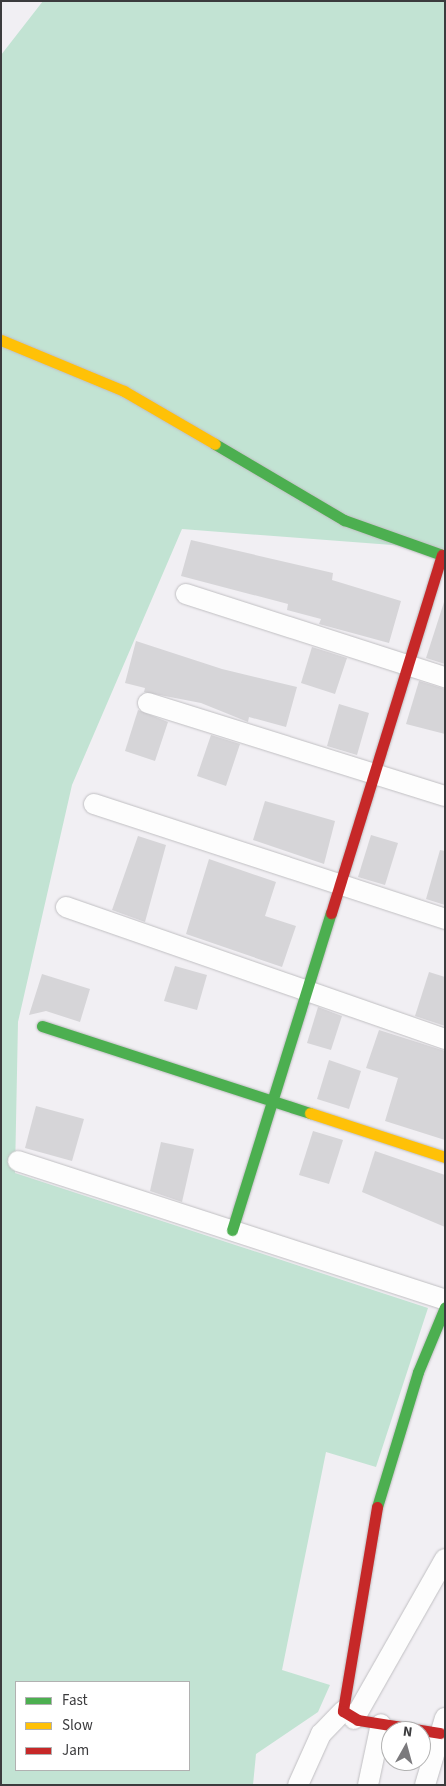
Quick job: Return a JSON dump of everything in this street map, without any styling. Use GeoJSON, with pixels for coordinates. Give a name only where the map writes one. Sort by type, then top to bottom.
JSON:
{"type":"FeatureCollection","features":[{"type":"Feature","properties":{"kind":"street"},"geometry":{"type":"LineString","coordinates":[[1,340],[124,391],[344,520],[443,556],[232,1230]]}},
{"type":"Feature","properties":{"kind":"street"},"geometry":{"type":"LineString","coordinates":[[186,594],[445,677]]}},
{"type":"Feature","properties":{"kind":"street"},"geometry":{"type":"LineString","coordinates":[[148,703],[445,796]]}},
{"type":"Feature","properties":{"kind":"street"},"geometry":{"type":"LineString","coordinates":[[94,804],[340,887],[445,919]]}},
{"type":"Feature","properties":{"kind":"street"},"geometry":{"type":"LineString","coordinates":[[66,907],[445,1039]]}},
{"type":"Feature","properties":{"kind":"street"},"geometry":{"type":"LineString","coordinates":[[42,1026],[273,1097],[445,1157]]}},
{"type":"Feature","properties":{"kind":"street"},"geometry":{"type":"LineString","coordinates":[[18,1161],[445,1300]]}},
{"type":"Feature","properties":{"kind":"street"},"geometry":{"type":"LineString","coordinates":[[349,1715],[374,1518],[418,1372],[445,1307]]}},
{"type":"Feature","properties":{"kind":"street"},"geometry":{"type":"LineString","coordinates":[[298,1785],[313,1748],[349,1715],[445,1559]]}},
{"type":"Feature","properties":{"kind":"street"},"geometry":{"type":"LineString","coordinates":[[349,1715],[381,1724],[368,1785]]}},
{"type":"Feature","properties":{"kind":"street"},"geometry":{"type":"LineString","coordinates":[[424,1785],[442,1726]]}},
{"type":"Feature","properties":{"kind":"green space"},"geometry":{"type":"Polygon","coordinates":[[[43,1],[445,1],[445,549],[182,529],[72,785],[18,1022],[15,1173],[428,1308],[376,1467],[326,1452],[282,1670],[330,1685],[318,1712],[256,1754],[253,1785],[1,1785],[1,55],[43,1]]]}},
{"type":"Feature","properties":{"kind":"building"},"geometry":{"type":"Polygon","coordinates":[[[191,540],[333,573],[332,580],[401,601],[389,643],[319,624],[321,619],[287,610],[288,604],[181,576],[191,540]]]}},
{"type":"Feature","properties":{"kind":"building"},"geometry":{"type":"Polygon","coordinates":[[[445,599],[445,664],[426,658],[445,599]]]}},
{"type":"Feature","properties":{"kind":"building"},"geometry":{"type":"Polygon","coordinates":[[[136,641],[222,669],[297,687],[286,727],[249,717],[248,722],[201,703],[144,692],[145,688],[125,683],[136,641]]]}},
{"type":"Feature","properties":{"kind":"building"},"geometry":{"type":"Polygon","coordinates":[[[312,647],[347,658],[335,694],[301,683],[312,647]]]}},
{"type":"Feature","properties":{"kind":"building"},"geometry":{"type":"Polygon","coordinates":[[[419,681],[445,689],[445,734],[406,724],[419,681]]]}},
{"type":"Feature","properties":{"kind":"building"},"geometry":{"type":"Polygon","coordinates":[[[339,704],[369,713],[357,755],[327,746],[339,704]]]}},
{"type":"Feature","properties":{"kind":"building"},"geometry":{"type":"Polygon","coordinates":[[[138,710],[168,722],[155,761],[125,751],[138,710]]]}},
{"type":"Feature","properties":{"kind":"building"},"geometry":{"type":"Polygon","coordinates":[[[211,735],[240,744],[226,786],[197,776],[211,735]]]}},
{"type":"Feature","properties":{"kind":"building"},"geometry":{"type":"Polygon","coordinates":[[[265,801],[335,821],[324,864],[253,840],[265,801]]]}},
{"type":"Feature","properties":{"kind":"building"},"geometry":{"type":"Polygon","coordinates":[[[371,835],[398,843],[385,885],[358,877],[371,835]]]}},
{"type":"Feature","properties":{"kind":"building"},"geometry":{"type":"Polygon","coordinates":[[[138,836],[166,845],[145,922],[112,910],[138,836]]]}},
{"type":"Feature","properties":{"kind":"building"},"geometry":{"type":"Polygon","coordinates":[[[440,850],[445,851],[445,905],[426,899],[440,850]]]}},
{"type":"Feature","properties":{"kind":"building"},"geometry":{"type":"Polygon","coordinates":[[[209,859],[276,882],[265,916],[296,926],[282,967],[186,934],[209,859]]]}},
{"type":"Feature","properties":{"kind":"building"},"geometry":{"type":"Polygon","coordinates":[[[175,966],[207,975],[197,1010],[164,1001],[175,966]]]}},
{"type":"Feature","properties":{"kind":"building"},"geometry":{"type":"Polygon","coordinates":[[[429,972],[445,977],[445,1026],[415,1016],[429,972]]]}},
{"type":"Feature","properties":{"kind":"building"},"geometry":{"type":"Polygon","coordinates":[[[42,974],[90,989],[80,1022],[46,1011],[29,1015],[42,974]]]}},
{"type":"Feature","properties":{"kind":"building"},"geometry":{"type":"Polygon","coordinates":[[[318,1007],[342,1016],[331,1050],[307,1043],[318,1007]]]}},
{"type":"Feature","properties":{"kind":"building"},"geometry":{"type":"Polygon","coordinates":[[[379,1030],[445,1051],[445,1140],[385,1121],[398,1078],[366,1068],[379,1030]]]}},
{"type":"Feature","properties":{"kind":"building"},"geometry":{"type":"Polygon","coordinates":[[[329,1060],[361,1071],[349,1109],[317,1099],[329,1060]]]}},
{"type":"Feature","properties":{"kind":"building"},"geometry":{"type":"Polygon","coordinates":[[[36,1106],[84,1119],[72,1161],[25,1148],[36,1106]]]}},
{"type":"Feature","properties":{"kind":"building"},"geometry":{"type":"Polygon","coordinates":[[[313,1131],[343,1140],[329,1184],[299,1175],[313,1131]]]}},
{"type":"Feature","properties":{"kind":"building"},"geometry":{"type":"Polygon","coordinates":[[[161,1142],[194,1149],[182,1202],[150,1191],[161,1142]]]}},
{"type":"Feature","properties":{"kind":"building"},"geometry":{"type":"Polygon","coordinates":[[[375,1151],[445,1175],[445,1227],[362,1192],[375,1151]]]}},
{"type":"Feature","properties":{"kind":"traffic: fast"},"geometry":{"type":"LineString","coordinates":[[215,444],[344,520],[445,556]]}},
{"type":"Feature","properties":{"kind":"traffic: fast"},"geometry":{"type":"LineString","coordinates":[[232,1230],[331,913]]}},
{"type":"Feature","properties":{"kind":"traffic: fast"},"geometry":{"type":"LineString","coordinates":[[42,1026],[310,1113]]}},
{"type":"Feature","properties":{"kind":"traffic: fast"},"geometry":{"type":"LineString","coordinates":[[377,1507],[418,1372],[445,1307]]}},
{"type":"Feature","properties":{"kind":"traffic: slow"},"geometry":{"type":"LineString","coordinates":[[1,340],[124,391],[215,444]]}},
{"type":"Feature","properties":{"kind":"traffic: slow"},"geometry":{"type":"LineString","coordinates":[[310,1113],[445,1157]]}},
{"type":"Feature","properties":{"kind":"traffic: jam"},"geometry":{"type":"LineString","coordinates":[[331,913],[442,555]]}},
{"type":"Feature","properties":{"kind":"traffic: jam"},"geometry":{"type":"LineString","coordinates":[[377,1507],[343,1711],[358,1720],[440,1733]]}}]}
